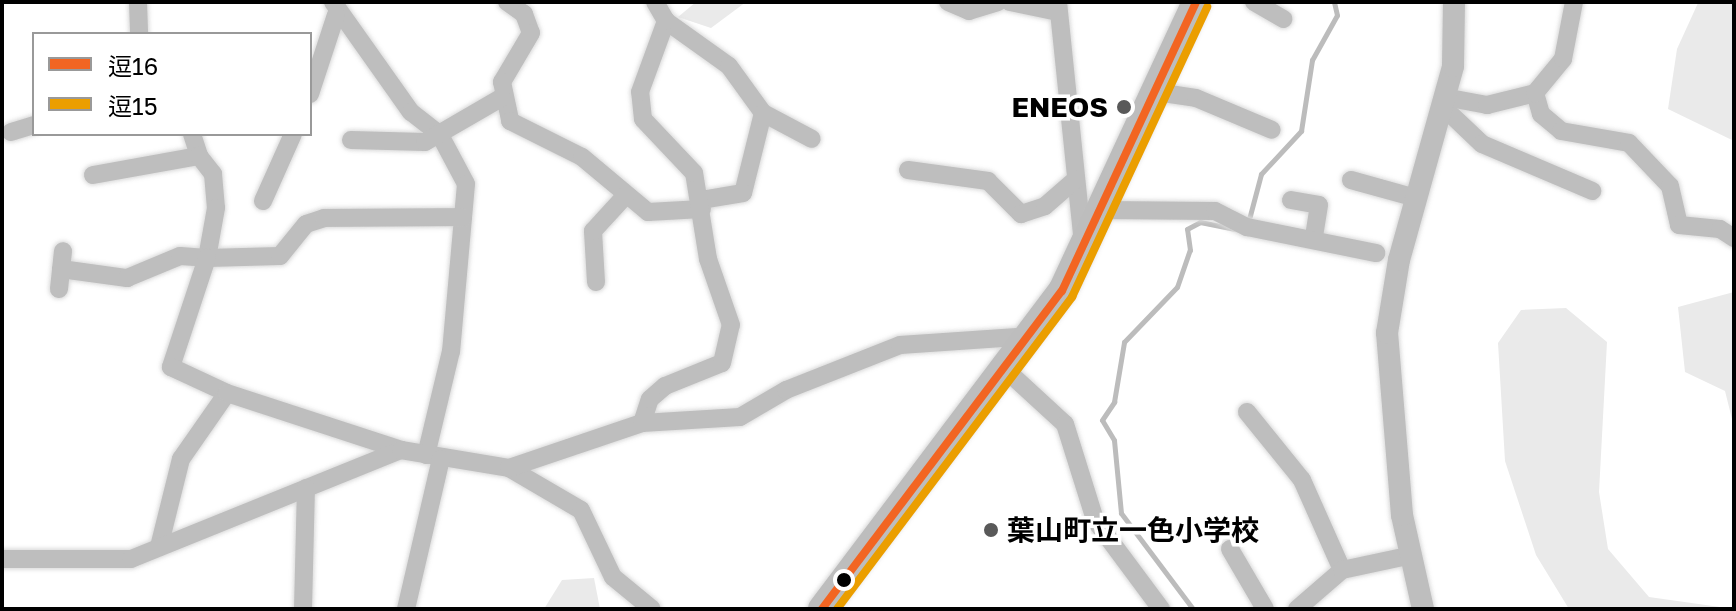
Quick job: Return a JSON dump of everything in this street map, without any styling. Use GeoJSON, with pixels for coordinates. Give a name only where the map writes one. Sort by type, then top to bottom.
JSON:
{"type":"FeatureCollection","features":[{"type":"Feature","properties":{"kind":"main road"},"geometry":{"type":"LineString","coordinates":[[822,609],[1032,336],[1084,253],[1196,2]]}},
{"type":"Feature","properties":{"kind":"street"},"geometry":{"type":"LineString","coordinates":[[138,2],[139,32]]}},
{"type":"Feature","properties":{"kind":"street"},"geometry":{"type":"LineString","coordinates":[[507,2],[528,8],[531,33],[511,60],[501,98],[518,129],[582,157],[626,195],[657,214],[743,193],[763,113]]}},
{"type":"Feature","properties":{"kind":"street"},"geometry":{"type":"LineString","coordinates":[[655,2],[666,21],[729,66],[763,113],[812,139]]}},
{"type":"Feature","properties":{"kind":"street"},"geometry":{"type":"LineString","coordinates":[[948,2],[969,11],[998,2]]}},
{"type":"Feature","properties":{"kind":"street"},"geometry":{"type":"LineString","coordinates":[[1010,2],[1058,7],[1084,253]]}},
{"type":"Feature","properties":{"kind":"street"},"geometry":{"type":"LineString","coordinates":[[1254,2],[1283,19]]}},
{"type":"Feature","properties":{"kind":"street"},"geometry":{"type":"LineString","coordinates":[[1423,609],[1408,556],[1387,333],[1416,198],[1443,101],[1454,2]]}},
{"type":"Feature","properties":{"kind":"street"},"geometry":{"type":"LineString","coordinates":[[1443,101],[1487,105],[1535,93],[1563,59],[1574,2]]}},
{"type":"Feature","properties":{"kind":"street"},"geometry":{"type":"LineString","coordinates":[[312,87],[334,8]]}},
{"type":"Feature","properties":{"kind":"street"},"geometry":{"type":"LineString","coordinates":[[334,8],[401,90],[411,112],[440,135],[466,184],[451,351],[406,609]]}},
{"type":"Feature","properties":{"kind":"street"},"geometry":{"type":"LineString","coordinates":[[642,423],[650,399],[722,363],[728,342],[729,306],[708,259],[694,173],[643,119],[640,92],[666,21]]}},
{"type":"Feature","properties":{"kind":"street"},"geometry":{"type":"LineString","coordinates":[[1156,92],[1196,98],[1272,130]]}},
{"type":"Feature","properties":{"kind":"street"},"geometry":{"type":"LineString","coordinates":[[1535,93],[1541,114],[1561,131],[1629,143],[1670,186],[1679,225],[1720,229],[1734,238]]}},
{"type":"Feature","properties":{"kind":"street"},"geometry":{"type":"LineString","coordinates":[[351,140],[425,142],[501,98]]}},
{"type":"Feature","properties":{"kind":"street"},"geometry":{"type":"LineString","coordinates":[[1443,101],[1482,144],[1592,191]]}},
{"type":"Feature","properties":{"kind":"street"},"geometry":{"type":"LineString","coordinates":[[11,132],[32,126]]}},
{"type":"Feature","properties":{"kind":"street"},"geometry":{"type":"LineString","coordinates":[[193,136],[199,156],[213,174],[215,197],[207,258],[171,367],[227,393],[401,450],[509,468],[581,510],[613,577],[652,609]]}},
{"type":"Feature","properties":{"kind":"street"},"geometry":{"type":"LineString","coordinates":[[263,201],[292,136]]}},
{"type":"Feature","properties":{"kind":"street"},"geometry":{"type":"LineString","coordinates":[[93,175],[199,156]]}},
{"type":"Feature","properties":{"kind":"street"},"geometry":{"type":"LineString","coordinates":[[908,170],[988,181],[1021,214],[1045,206],[1075,180]]}},
{"type":"Feature","properties":{"kind":"street"},"geometry":{"type":"LineString","coordinates":[[1351,180],[1416,198]]}},
{"type":"Feature","properties":{"kind":"street"},"geometry":{"type":"LineString","coordinates":[[596,282],[593,231],[626,195]]}},
{"type":"Feature","properties":{"kind":"street"},"geometry":{"type":"LineString","coordinates":[[1291,200],[1319,205],[1314,236]]}},
{"type":"Feature","properties":{"kind":"street"},"geometry":{"type":"LineString","coordinates":[[1103,210],[1193,208],[1241,224],[1314,236],[1376,253]]}},
{"type":"Feature","properties":{"kind":"street"},"geometry":{"type":"LineString","coordinates":[[59,289],[62,260],[127,278],[180,256],[280,256],[306,224],[324,218],[463,217]]}},
{"type":"Feature","properties":{"kind":"street"},"geometry":{"type":"LineString","coordinates":[[509,468],[642,423],[740,417],[786,390],[900,345],[1032,336]]}},
{"type":"Feature","properties":{"kind":"street"},"geometry":{"type":"LineString","coordinates":[[1006,370],[1065,424],[1095,520],[1161,609]]}},
{"type":"Feature","properties":{"kind":"street"},"geometry":{"type":"LineString","coordinates":[[159,547],[181,459],[227,393]]}},
{"type":"Feature","properties":{"kind":"street"},"geometry":{"type":"LineString","coordinates":[[1247,412],[1302,480],[1342,570]]}},
{"type":"Feature","properties":{"kind":"street"},"geometry":{"type":"LineString","coordinates":[[2,559],[114,560],[159,547],[401,450]]}},
{"type":"Feature","properties":{"kind":"street"},"geometry":{"type":"LineString","coordinates":[[303,609],[306,488]]}},
{"type":"Feature","properties":{"kind":"street"},"geometry":{"type":"LineString","coordinates":[[1230,549],[1265,609]]}},
{"type":"Feature","properties":{"kind":"street"},"geometry":{"type":"LineString","coordinates":[[1297,609],[1342,570],[1408,556]]}},
{"type":"Feature","properties":{"kind":"shaded area"},"geometry":{"type":"Polygon","coordinates":[[[696,2],[746,2],[711,28],[678,17],[696,2]]]}},
{"type":"Feature","properties":{"kind":"shaded area"},"geometry":{"type":"Polygon","coordinates":[[[1734,2],[1734,141],[1668,109],[1677,49],[1698,3],[1734,2]]]}},
{"type":"Feature","properties":{"kind":"shaded area"},"geometry":{"type":"Polygon","coordinates":[[[1734,292],[1734,427],[1725,391],[1685,372],[1678,307],[1734,292]]]}},
{"type":"Feature","properties":{"kind":"shaded area"},"geometry":{"type":"Polygon","coordinates":[[[1566,308],[1607,342],[1599,492],[1608,549],[1649,597],[1734,609],[1569,609],[1536,555],[1505,461],[1498,343],[1521,310],[1566,308]]]}},
{"type":"Feature","properties":{"kind":"shaded area"},"geometry":{"type":"Polygon","coordinates":[[[594,578],[600,609],[544,609],[562,580],[594,578]]]}},
{"type":"Feature","properties":{"kind":"waterway"},"geometry":{"type":"LineString","coordinates":[[1248,223],[1261,174],[1301,131],[1312,60],[1337,15],[1334,2]]}},
{"type":"Feature","properties":{"kind":"waterway"},"geometry":{"type":"LineString","coordinates":[[1193,609],[1121,513],[1114,440],[1102,420],[1114,402],[1124,342],[1177,287],[1190,250],[1187,229],[1200,222],[1240,230]]}},
{"type":"Feature","properties":{"kind":"transit line","name":"逗16"},"geometry":{"type":"LineString","coordinates":[[822,609],[1062,291],[1196,2]]}},
{"type":"Feature","properties":{"kind":"transit line","name":"逗15"},"geometry":{"type":"LineString","coordinates":[[837,609],[1072,297],[1207,7]]}},
{"type":"Feature","properties":{"kind":"place","name":"ENEOS"},"geometry":{"type":"Point","coordinates":[1124,107]}},
{"type":"Feature","properties":{"kind":"place","name":"葉山町立一色小学校"},"geometry":{"type":"Point","coordinates":[991,530]}}]}
